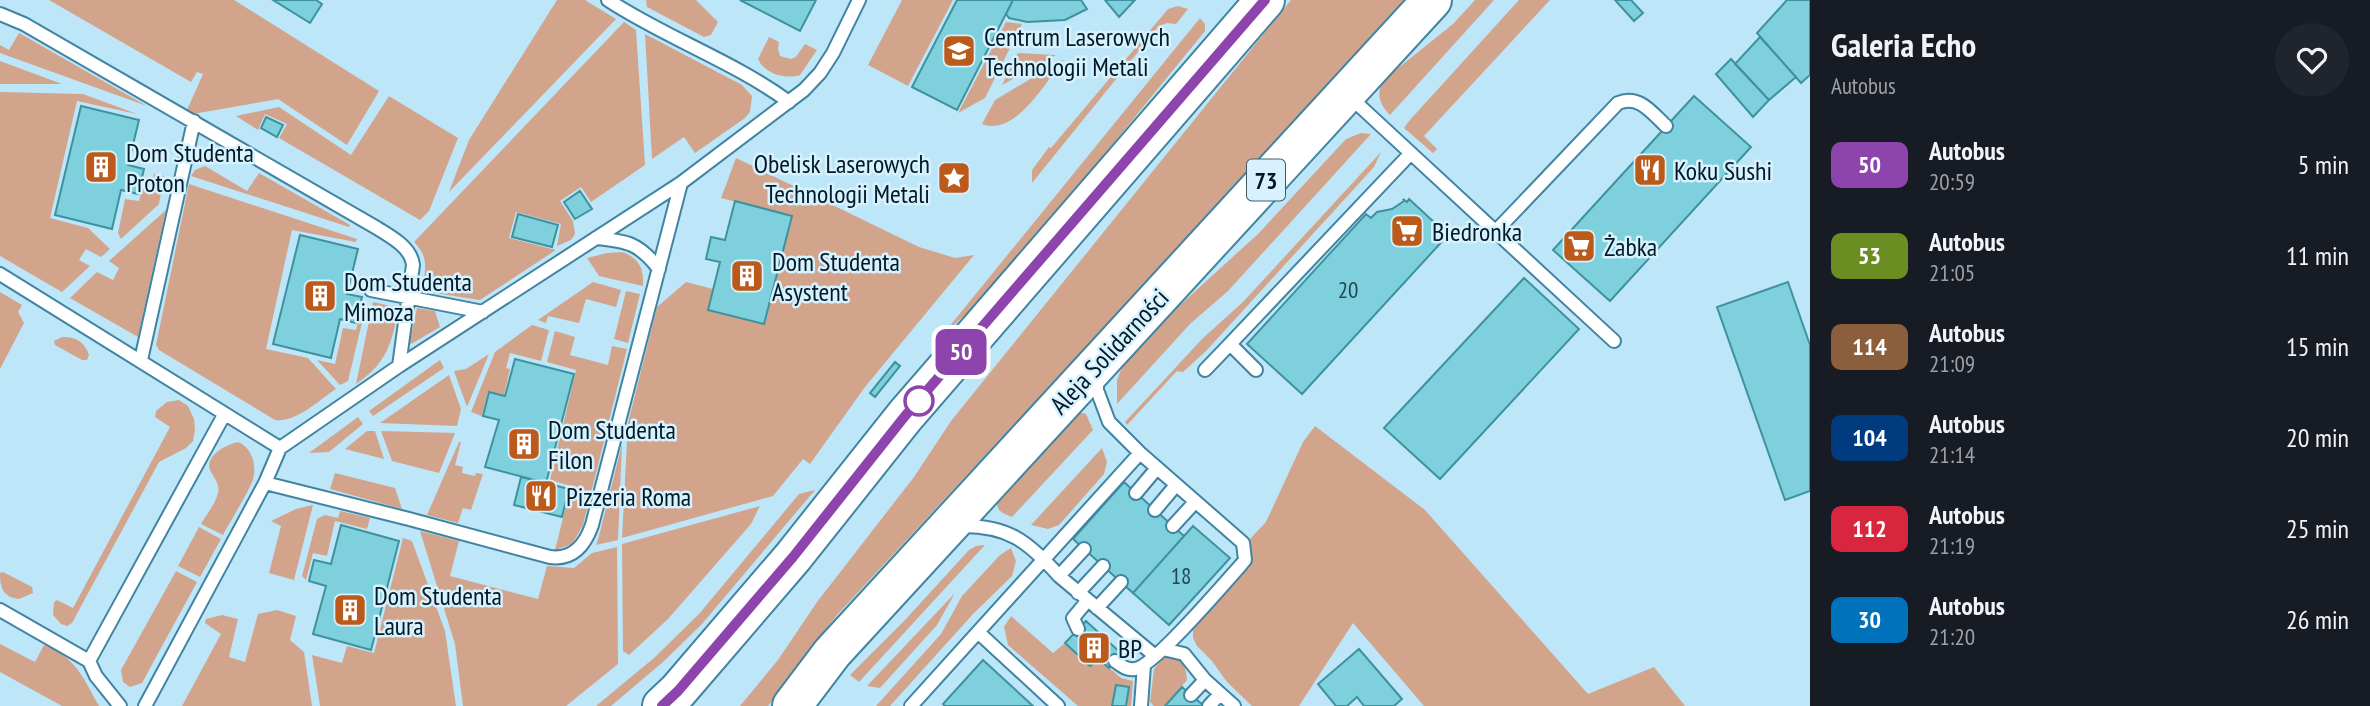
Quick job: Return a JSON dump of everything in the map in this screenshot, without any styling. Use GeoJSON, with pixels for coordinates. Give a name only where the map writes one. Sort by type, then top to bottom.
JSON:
{"type":"FeatureCollection","features":[{"type":"Feature","properties":{"kind":"main road","name":"Aleja Solidarności"},"geometry":{"type":"LineString","coordinates":[[792,706],[832,653],[1432,0]]}},
{"type":"Feature","properties":{"kind":"main road"},"geometry":{"type":"LineString","coordinates":[[662,706],[678,691],[793,557],[905,416],[1263,1]]}},
{"type":"Feature","properties":{"kind":"lane"},"geometry":{"type":"LineString","coordinates":[[608,0],[638,19],[764,84],[789,102]]}},
{"type":"Feature","properties":{"kind":"lane"},"geometry":{"type":"LineString","coordinates":[[145,706],[265,483],[280,448],[399,366],[681,183],[789,102],[820,73],[859,0]]}},
{"type":"Feature","properties":{"kind":"lane"},"geometry":{"type":"LineString","coordinates":[[0,14],[24,24],[194,121],[394,239],[413,261],[399,366]]}},
{"type":"Feature","properties":{"kind":"lane"},"geometry":{"type":"LineString","coordinates":[[1346,93],[1614,341]]}},
{"type":"Feature","properties":{"kind":"lane"},"geometry":{"type":"LineString","coordinates":[[1495,232],[1618,103],[1628,99],[1638,101],[1666,126]]}},
{"type":"Feature","properties":{"kind":"lane"},"geometry":{"type":"LineString","coordinates":[[141,360],[194,121]]}},
{"type":"Feature","properties":{"kind":"lane"},"geometry":{"type":"LineString","coordinates":[[1205,370],[1411,153]]}},
{"type":"Feature","properties":{"kind":"lane"},"geometry":{"type":"LineString","coordinates":[[265,483],[550,557],[570,556],[582,545],[592,525],[681,183]]}},
{"type":"Feature","properties":{"kind":"lane"},"geometry":{"type":"LineString","coordinates":[[596,238],[636,245],[659,269]]}},
{"type":"Feature","properties":{"kind":"lane"},"geometry":{"type":"LineString","coordinates":[[0,274],[280,448]]}},
{"type":"Feature","properties":{"kind":"lane"},"geometry":{"type":"LineString","coordinates":[[372,290],[483,312]]}},
{"type":"Feature","properties":{"kind":"lane"},"geometry":{"type":"LineString","coordinates":[[1230,344],[1256,370]]}},
{"type":"Feature","properties":{"kind":"lane"},"geometry":{"type":"LineString","coordinates":[[1097,364],[1097,390],[1109,422],[1140,453],[1243,543],[1245,560],[1144,666],[1126,669],[1115,661]]}},
{"type":"Feature","properties":{"kind":"lane"},"geometry":{"type":"LineString","coordinates":[[89,661],[224,415]]}},
{"type":"Feature","properties":{"kind":"lane"},"geometry":{"type":"LineString","coordinates":[[911,706],[1140,453]]}},
{"type":"Feature","properties":{"kind":"lane"},"geometry":{"type":"LineString","coordinates":[[1136,493],[1157,468]]}},
{"type":"Feature","properties":{"kind":"lane"},"geometry":{"type":"LineString","coordinates":[[1154,510],[1176,485]]}},
{"type":"Feature","properties":{"kind":"lane"},"geometry":{"type":"LineString","coordinates":[[1173,526],[1195,502]]}},
{"type":"Feature","properties":{"kind":"lane"},"geometry":{"type":"LineString","coordinates":[[948,526],[989,526],[1006,531],[1044,559],[1087,600],[1158,652],[1176,650],[1184,654],[1205,680],[1234,706]]}},
{"type":"Feature","properties":{"kind":"lane"},"geometry":{"type":"LineString","coordinates":[[1059,576],[1084,549]]}},
{"type":"Feature","properties":{"kind":"lane"},"geometry":{"type":"LineString","coordinates":[[1078,629],[1073,618],[1087,600],[1103,566]]}},
{"type":"Feature","properties":{"kind":"lane"},"geometry":{"type":"LineString","coordinates":[[1087,600],[1121,582]]}},
{"type":"Feature","properties":{"kind":"lane"},"geometry":{"type":"LineString","coordinates":[[0,610],[89,661],[96,676],[120,706]]}},
{"type":"Feature","properties":{"kind":"lane"},"geometry":{"type":"LineString","coordinates":[[978,633],[1058,706]]}},
{"type":"Feature","properties":{"kind":"lane"},"geometry":{"type":"LineString","coordinates":[[1141,706],[1144,666]]}},
{"type":"Feature","properties":{"kind":"lane"},"geometry":{"type":"LineString","coordinates":[[1191,695],[1205,680]]}},
{"type":"Feature","properties":{"kind":"lane"},"geometry":{"type":"LineString","coordinates":[[1209,706],[1220,694]]}},
{"type":"Feature","properties":{"kind":"shaded area"},"geometry":{"type":"Polygon","coordinates":[[[49,0],[234,0],[379,91],[347,145],[278,99],[193,114],[187,110],[203,74],[197,72],[191,82],[49,0]]]}},
{"type":"Feature","properties":{"kind":"shaded area"},"geometry":{"type":"Polygon","coordinates":[[[557,0],[585,0],[616,19],[449,192],[469,140],[557,0]]]}},
{"type":"Feature","properties":{"kind":"shaded area"},"geometry":{"type":"Polygon","coordinates":[[[646,0],[696,0],[718,22],[711,35],[704,37],[647,7],[646,0]]]}},
{"type":"Feature","properties":{"kind":"shaded area"},"geometry":{"type":"Polygon","coordinates":[[[902,0],[953,0],[908,86],[868,65],[902,0]]]}},
{"type":"Feature","properties":{"kind":"shaded area"},"geometry":{"type":"Polygon","coordinates":[[[1291,0],[1408,0],[836,616],[768,706],[740,706],[778,660],[817,602],[914,477],[951,421],[1291,0]]]}},
{"type":"Feature","properties":{"kind":"shaded area"},"geometry":{"type":"Polygon","coordinates":[[[1475,0],[1494,0],[1390,115],[1380,99],[1382,81],[1453,24],[1475,0]]]}},
{"type":"Feature","properties":{"kind":"shaded area"},"geometry":{"type":"Polygon","coordinates":[[[1519,0],[1550,0],[1424,136],[1437,149],[1433,153],[1404,128],[1519,0]]]}},
{"type":"Feature","properties":{"kind":"shaded area"},"geometry":{"type":"Polygon","coordinates":[[[1178,6],[1188,9],[1176,24],[1159,26],[1032,183],[1032,170],[1049,147],[1051,148],[1168,9],[1178,6]]]}},
{"type":"Feature","properties":{"kind":"shaded area"},"geometry":{"type":"Polygon","coordinates":[[[1200,18],[1205,24],[1205,31],[998,284],[940,338],[1200,18]]]}},
{"type":"Feature","properties":{"kind":"shaded area"},"geometry":{"type":"Polygon","coordinates":[[[624,22],[636,30],[645,165],[591,202],[581,187],[560,201],[573,221],[575,234],[571,240],[557,246],[561,224],[516,212],[509,238],[556,250],[480,300],[422,291],[424,259],[414,242],[624,22]]]}},
{"type":"Feature","properties":{"kind":"shaded area"},"geometry":{"type":"Polygon","coordinates":[[[1006,22],[1022,24],[985,98],[958,113],[1006,22]]]}},
{"type":"Feature","properties":{"kind":"shaded area"},"geometry":{"type":"Polygon","coordinates":[[[19,33],[147,106],[0,53],[0,45],[9,50],[19,33]]]}},
{"type":"Feature","properties":{"kind":"shaded area"},"geometry":{"type":"Polygon","coordinates":[[[645,34],[742,85],[752,96],[750,112],[695,153],[684,137],[652,159],[645,34]]]}},
{"type":"Feature","properties":{"kind":"shaded area"},"geometry":{"type":"Polygon","coordinates":[[[769,37],[779,42],[780,56],[791,59],[796,57],[805,44],[817,50],[800,75],[782,76],[770,72],[758,59],[769,37]]]}},
{"type":"Feature","properties":{"kind":"shaded area"},"geometry":{"type":"Polygon","coordinates":[[[1018,53],[1056,55],[1002,85],[1018,53]]]}},
{"type":"Feature","properties":{"kind":"shaded area"},"geometry":{"type":"Polygon","coordinates":[[[1064,59],[1039,93],[1018,115],[1006,123],[994,126],[982,124],[995,100],[1064,59]]]}},
{"type":"Feature","properties":{"kind":"shaded area"},"geometry":{"type":"Polygon","coordinates":[[[0,61],[62,84],[0,84],[0,61]]]}},
{"type":"Feature","properties":{"kind":"shaded area"},"geometry":{"type":"Polygon","coordinates":[[[0,92],[83,94],[137,114],[77,101],[50,218],[88,228],[110,249],[101,257],[86,249],[79,260],[90,266],[62,292],[0,256],[0,92]]]}},
{"type":"Feature","properties":{"kind":"shaded area"},"geometry":{"type":"Polygon","coordinates":[[[389,96],[458,138],[429,211],[420,220],[279,138],[287,124],[265,114],[258,130],[236,116],[279,107],[351,155],[389,96]]]}},
{"type":"Feature","properties":{"kind":"shaded area"},"geometry":{"type":"Polygon","coordinates":[[[1361,133],[1371,134],[1228,291],[1190,324],[1117,404],[1117,380],[1124,362],[1158,325],[1258,234],[1346,139],[1361,133]]]}},
{"type":"Feature","properties":{"kind":"shaded area"},"geometry":{"type":"Polygon","coordinates":[[[1381,152],[1374,167],[1206,351],[1183,372],[1177,371],[1127,425],[1125,422],[1202,339],[1243,302],[1381,152]]]}},
{"type":"Feature","properties":{"kind":"shaded area"},"geometry":{"type":"Polygon","coordinates":[[[736,158],[919,247],[955,258],[974,255],[865,387],[810,464],[803,459],[773,496],[622,538],[628,423],[657,307],[686,282],[713,289],[708,310],[764,324],[792,216],[721,198],[736,158]]]}},
{"type":"Feature","properties":{"kind":"shaded area"},"geometry":{"type":"Polygon","coordinates":[[[205,166],[247,191],[259,173],[350,225],[349,227],[191,176],[195,170],[205,166]]]}},
{"type":"Feature","properties":{"kind":"shaded area"},"geometry":{"type":"Polygon","coordinates":[[[154,174],[164,176],[159,204],[121,239],[118,233],[125,199],[139,201],[145,177],[153,178],[154,174]]]}},
{"type":"Feature","properties":{"kind":"shaded area"},"geometry":{"type":"Polygon","coordinates":[[[189,184],[357,239],[356,242],[292,230],[266,349],[308,358],[336,389],[291,418],[275,420],[159,350],[156,345],[189,184]]]}},
{"type":"Feature","properties":{"kind":"shaded area"},"geometry":{"type":"Polygon","coordinates":[[[166,210],[138,337],[70,298],[97,272],[113,280],[119,268],[109,261],[166,210]]]}},
{"type":"Feature","properties":{"kind":"shaded area"},"geometry":{"type":"Polygon","coordinates":[[[622,252],[633,257],[639,264],[643,274],[643,286],[599,276],[587,258],[622,252]]]}},
{"type":"Feature","properties":{"kind":"shaded area"},"geometry":{"type":"Polygon","coordinates":[[[593,282],[621,290],[616,307],[586,299],[579,323],[548,316],[546,323],[538,320],[593,282]]]}},
{"type":"Feature","properties":{"kind":"shaded area"},"geometry":{"type":"Polygon","coordinates":[[[626,291],[640,294],[628,343],[614,339],[626,291]]]}},
{"type":"Feature","properties":{"kind":"shaded area"},"geometry":{"type":"Polygon","coordinates":[[[0,292],[22,305],[18,312],[24,323],[0,369],[0,292]]]}},
{"type":"Feature","properties":{"kind":"shaded area"},"geometry":{"type":"Polygon","coordinates":[[[373,302],[399,308],[382,360],[356,384],[373,302]]]}},
{"type":"Feature","properties":{"kind":"shaded area"},"geometry":{"type":"Polygon","coordinates":[[[362,305],[366,306],[348,381],[340,385],[317,360],[335,364],[343,328],[356,330],[362,305]]]}},
{"type":"Feature","properties":{"kind":"shaded area"},"geometry":{"type":"Polygon","coordinates":[[[417,308],[435,311],[440,327],[411,344],[410,341],[417,308]]]}},
{"type":"Feature","properties":{"kind":"shaded area"},"geometry":{"type":"Polygon","coordinates":[[[532,325],[549,330],[541,361],[510,353],[506,368],[510,369],[504,395],[488,391],[482,416],[471,412],[495,352],[532,325]]]}},
{"type":"Feature","properties":{"kind":"shaded area"},"geometry":{"type":"Polygon","coordinates":[[[555,331],[575,337],[570,355],[608,365],[612,346],[627,349],[583,525],[572,544],[555,550],[571,486],[550,480],[576,370],[547,362],[555,331]]]}},
{"type":"Feature","properties":{"kind":"shaded area"},"geometry":{"type":"Polygon","coordinates":[[[62,337],[82,343],[89,355],[87,360],[82,360],[55,345],[54,341],[62,337]]]}},
{"type":"Feature","properties":{"kind":"shaded area"},"geometry":{"type":"Polygon","coordinates":[[[489,354],[467,407],[454,371],[466,369],[489,354]]]}},
{"type":"Feature","properties":{"kind":"shaded area"},"geometry":{"type":"Polygon","coordinates":[[[440,360],[444,368],[373,416],[369,411],[440,360]]]}},
{"type":"Feature","properties":{"kind":"shaded area"},"geometry":{"type":"Polygon","coordinates":[[[449,375],[461,409],[457,426],[380,423],[449,375]]]}},
{"type":"Feature","properties":{"kind":"shaded area"},"geometry":{"type":"Polygon","coordinates":[[[179,400],[188,406],[194,419],[193,441],[186,448],[159,462],[72,623],[67,626],[61,624],[53,615],[54,602],[57,600],[73,608],[170,427],[155,417],[156,411],[167,402],[179,400]]]}},
{"type":"Feature","properties":{"kind":"shaded area"},"geometry":{"type":"Polygon","coordinates":[[[1078,412],[1086,414],[1093,430],[1012,517],[1001,512],[997,500],[1078,412]]]}},
{"type":"Feature","properties":{"kind":"shaded area"},"geometry":{"type":"Polygon","coordinates":[[[358,417],[363,424],[329,452],[309,453],[358,417]]]}},
{"type":"Feature","properties":{"kind":"shaded area"},"geometry":{"type":"Polygon","coordinates":[[[1315,426],[1425,510],[1588,694],[1654,667],[1685,706],[1424,706],[1353,623],[1299,706],[1252,706],[1227,682],[1197,646],[1193,629],[1247,569],[1252,559],[1249,540],[1266,522],[1303,442],[1315,426]]]}},
{"type":"Feature","properties":{"kind":"shaded area"},"geometry":{"type":"Polygon","coordinates":[[[367,431],[375,431],[384,459],[345,449],[367,431]]]}},
{"type":"Feature","properties":{"kind":"shaded area"},"geometry":{"type":"Polygon","coordinates":[[[381,431],[455,433],[439,473],[392,461],[381,431]]]}},
{"type":"Feature","properties":{"kind":"shaded area"},"geometry":{"type":"Polygon","coordinates":[[[238,442],[246,447],[251,455],[254,475],[223,535],[201,524],[218,493],[217,482],[209,464],[219,450],[238,442]]]}},
{"type":"Feature","properties":{"kind":"shaded area"},"geometry":{"type":"Polygon","coordinates":[[[459,442],[455,465],[463,467],[462,473],[475,476],[476,473],[483,474],[471,510],[463,508],[458,523],[427,515],[459,442]]]}},
{"type":"Feature","properties":{"kind":"shaded area"},"geometry":{"type":"Polygon","coordinates":[[[622,444],[618,540],[596,545],[599,536],[622,444]]]}},
{"type":"Feature","properties":{"kind":"shaded area"},"geometry":{"type":"Polygon","coordinates":[[[1102,448],[1107,462],[1104,474],[1059,525],[1048,529],[1031,525],[1102,448]]]}},
{"type":"Feature","properties":{"kind":"shaded area"},"geometry":{"type":"Polygon","coordinates":[[[335,473],[395,488],[402,509],[330,489],[335,473]]]}},
{"type":"Feature","properties":{"kind":"shaded area"},"geometry":{"type":"Polygon","coordinates":[[[815,490],[702,624],[663,662],[611,706],[596,706],[654,658],[699,614],[799,494],[815,490]]]}},
{"type":"Feature","properties":{"kind":"shaded area"},"geometry":{"type":"Polygon","coordinates":[[[313,505],[294,580],[269,573],[281,526],[271,521],[296,509],[313,505]]]}},
{"type":"Feature","properties":{"kind":"shaded area"},"geometry":{"type":"Polygon","coordinates":[[[760,506],[751,524],[668,619],[629,655],[623,651],[622,544],[760,506]]]}},
{"type":"Feature","properties":{"kind":"shaded area"},"geometry":{"type":"Polygon","coordinates":[[[340,511],[370,518],[367,529],[335,521],[327,556],[313,553],[306,580],[302,576],[317,519],[325,515],[338,518],[340,511]]]}},
{"type":"Feature","properties":{"kind":"shaded area"},"geometry":{"type":"Polygon","coordinates":[[[199,527],[221,539],[200,577],[178,566],[199,527]]]}},
{"type":"Feature","properties":{"kind":"shaded area"},"geometry":{"type":"Polygon","coordinates":[[[420,531],[459,541],[450,576],[538,599],[547,566],[574,568],[592,553],[617,547],[618,664],[566,706],[463,706],[455,644],[420,531]]]}},
{"type":"Feature","properties":{"kind":"shaded area"},"geometry":{"type":"Polygon","coordinates":[[[403,538],[412,541],[445,631],[456,706],[320,706],[312,655],[342,663],[347,646],[374,653],[403,538]]]}},
{"type":"Feature","properties":{"kind":"shaded area"},"geometry":{"type":"Polygon","coordinates":[[[985,545],[859,682],[850,675],[969,550],[985,545]]]}},
{"type":"Feature","properties":{"kind":"shaded area"},"geometry":{"type":"Polygon","coordinates":[[[1011,548],[1016,561],[1012,576],[973,614],[890,706],[876,706],[941,634],[962,596],[1000,555],[1011,548]]]}},
{"type":"Feature","properties":{"kind":"shaded area"},"geometry":{"type":"Polygon","coordinates":[[[176,571],[197,582],[142,683],[130,687],[123,682],[121,670],[176,571]]]}},
{"type":"Feature","properties":{"kind":"shaded area"},"geometry":{"type":"Polygon","coordinates":[[[3,572],[32,587],[33,593],[19,599],[6,594],[1,583],[0,573],[3,572]]]}},
{"type":"Feature","properties":{"kind":"shaded area"},"geometry":{"type":"Polygon","coordinates":[[[955,593],[937,625],[880,688],[867,686],[955,593]]]}},
{"type":"Feature","properties":{"kind":"shaded area"},"geometry":{"type":"Polygon","coordinates":[[[277,610],[296,616],[290,640],[304,652],[312,706],[182,706],[221,634],[205,623],[206,619],[222,615],[238,619],[229,657],[245,662],[258,614],[277,610]]]}},
{"type":"Feature","properties":{"kind":"shaded area"},"geometry":{"type":"Polygon","coordinates":[[[1011,616],[1053,653],[1065,643],[1098,658],[1121,678],[1133,681],[1131,706],[1078,706],[1008,645],[1004,627],[1011,616]]]}},
{"type":"Feature","properties":{"kind":"shaded area"},"geometry":{"type":"Polygon","coordinates":[[[0,644],[35,662],[44,645],[55,650],[78,670],[99,706],[62,706],[0,672],[0,644]]]}},
{"type":"Feature","properties":{"kind":"shaded area"},"geometry":{"type":"Polygon","coordinates":[[[1172,656],[1184,665],[1187,680],[1165,706],[1154,706],[1150,702],[1154,669],[1163,658],[1172,656]]]}},
{"type":"Feature","properties":{"kind":"building"},"geometry":{"type":"Polygon","coordinates":[[[273,0],[316,0],[322,4],[310,23],[273,0]]]}},
{"type":"Feature","properties":{"kind":"building"},"geometry":{"type":"Polygon","coordinates":[[[740,0],[816,0],[800,31],[740,0]]]}},
{"type":"Feature","properties":{"kind":"building","name":"Centrum Laserowych Technologii Metali"},"geometry":{"type":"Polygon","coordinates":[[[957,0],[1013,0],[957,110],[912,87],[957,0]]]}},
{"type":"Feature","properties":{"kind":"building"},"geometry":{"type":"Polygon","coordinates":[[[1013,0],[1081,0],[1087,9],[1065,20],[1027,22],[1009,18],[1006,14],[1013,0]]]}},
{"type":"Feature","properties":{"kind":"building"},"geometry":{"type":"Polygon","coordinates":[[[1105,0],[1135,0],[1119,17],[1105,0]]]}},
{"type":"Feature","properties":{"kind":"building"},"geometry":{"type":"Polygon","coordinates":[[[1615,0],[1631,0],[1643,13],[1634,21],[1615,0]]]}},
{"type":"Feature","properties":{"kind":"building"},"geometry":{"type":"Polygon","coordinates":[[[1787,0],[1810,0],[1810,75],[1801,83],[1757,33],[1787,0]]]}},
{"type":"Feature","properties":{"kind":"building"},"geometry":{"type":"Polygon","coordinates":[[[1760,37],[1796,77],[1769,100],[1735,64],[1760,37]]]}},
{"type":"Feature","properties":{"kind":"building"},"geometry":{"type":"Polygon","coordinates":[[[1731,59],[1769,100],[1753,117],[1716,74],[1731,59]]]}},
{"type":"Feature","properties":{"kind":"building"},"geometry":{"type":"Polygon","coordinates":[[[1694,96],[1751,147],[1610,301],[1553,250],[1694,96]]]}},
{"type":"Feature","properties":{"kind":"building","name":"Dom Studenta Proton"},"geometry":{"type":"Polygon","coordinates":[[[81,106],[139,120],[128,165],[144,169],[138,194],[121,190],[112,229],[55,215],[81,106]]]}},
{"type":"Feature","properties":{"kind":"building"},"geometry":{"type":"Polygon","coordinates":[[[266,117],[283,125],[277,137],[261,128],[266,117]]]}},
{"type":"Feature","properties":{"kind":"building"},"geometry":{"type":"Polygon","coordinates":[[[580,191],[592,209],[575,219],[564,202],[580,191]]]}},
{"type":"Feature","properties":{"kind":"building"},"geometry":{"type":"Polygon","coordinates":[[[1403,199],[1407,202],[1409,199],[1448,235],[1302,394],[1247,344],[1366,214],[1371,218],[1377,212],[1392,209],[1404,201],[1403,199]]]}},
{"type":"Feature","properties":{"kind":"building","name":"Dom Studenta Asystent"},"geometry":{"type":"Polygon","coordinates":[[[735,201],[792,216],[764,324],[708,310],[720,262],[706,259],[711,237],[725,240],[735,201]]]}},
{"type":"Feature","properties":{"kind":"building"},"geometry":{"type":"Polygon","coordinates":[[[518,214],[558,225],[552,247],[512,237],[518,214]]]}},
{"type":"Feature","properties":{"kind":"building","name":"Dom Studenta Mimoza"},"geometry":{"type":"Polygon","coordinates":[[[300,235],[358,249],[347,294],[362,297],[356,323],[340,319],[331,358],[273,344],[300,235]]]}},
{"type":"Feature","properties":{"kind":"building"},"geometry":{"type":"Polygon","coordinates":[[[1524,278],[1579,329],[1440,479],[1384,428],[1524,278]]]}},
{"type":"Feature","properties":{"kind":"building"},"geometry":{"type":"Polygon","coordinates":[[[1788,282],[1810,345],[1810,491],[1785,500],[1717,307],[1788,282]]]}},
{"type":"Feature","properties":{"kind":"building","name":"Dom Studenta Filon"},"geometry":{"type":"Polygon","coordinates":[[[515,359],[574,374],[546,483],[485,467],[499,420],[483,416],[489,392],[505,396],[515,359]]]}},
{"type":"Feature","properties":{"kind":"building"},"geometry":{"type":"Polygon","coordinates":[[[895,362],[900,366],[875,397],[870,393],[895,362]]]}},
{"type":"Feature","properties":{"kind":"building"},"geometry":{"type":"Polygon","coordinates":[[[521,477],[569,489],[562,517],[514,505],[521,477]]]}},
{"type":"Feature","properties":{"kind":"building"},"geometry":{"type":"Polygon","coordinates":[[[1124,482],[1184,536],[1133,593],[1073,539],[1124,482]]]}},
{"type":"Feature","properties":{"kind":"building","name":"Dom Studenta Laura"},"geometry":{"type":"Polygon","coordinates":[[[341,525],[399,541],[371,650],[313,634],[326,586],[309,581],[314,560],[331,564],[341,525]]]}},
{"type":"Feature","properties":{"kind":"building"},"geometry":{"type":"Polygon","coordinates":[[[1193,526],[1230,558],[1169,625],[1133,593],[1193,526]]]}},
{"type":"Feature","properties":{"kind":"building","name":"BP"},"geometry":{"type":"Polygon","coordinates":[[[1086,621],[1122,654],[1109,668],[1098,658],[1090,666],[1065,643],[1086,621]]]}},
{"type":"Feature","properties":{"kind":"building"},"geometry":{"type":"Polygon","coordinates":[[[1359,649],[1402,699],[1394,706],[1364,706],[1357,697],[1347,706],[1336,706],[1318,684],[1359,649]]]}},
{"type":"Feature","properties":{"kind":"building"},"geometry":{"type":"Polygon","coordinates":[[[983,660],[1033,706],[945,706],[943,704],[983,660]]]}},
{"type":"Feature","properties":{"kind":"building"},"geometry":{"type":"Polygon","coordinates":[[[1116,685],[1129,687],[1126,706],[1112,706],[1116,685]]]}},
{"type":"Feature","properties":{"kind":"building","name":"BP"},"geometry":{"type":"Polygon","coordinates":[[[1182,687],[1204,706],[1165,706],[1182,687]]]}},
{"type":"Feature","properties":{"kind":"bus line","name":"50"},"geometry":{"type":"LineString","coordinates":[[662,706],[678,691],[793,557],[905,416],[1265,0]]}},
{"type":"Feature","properties":{"kind":"place","name":"Centrum Laserowych Technologii Metali"},"geometry":{"type":"Point","coordinates":[959,51]}},
{"type":"Feature","properties":{"kind":"place","name":"Dom Studenta Proton"},"geometry":{"type":"Point","coordinates":[101,167]}},
{"type":"Feature","properties":{"kind":"place","name":"Koku Sushi"},"geometry":{"type":"Point","coordinates":[1650,170]}},
{"type":"Feature","properties":{"kind":"place","name":"Obelisk Laserowych Technologii Metali"},"geometry":{"type":"Point","coordinates":[954,178]}},
{"type":"Feature","properties":{"kind":"place","name":"Biedronka"},"geometry":{"type":"Point","coordinates":[1407,231]}},
{"type":"Feature","properties":{"kind":"place","name":"Żabka"},"geometry":{"type":"Point","coordinates":[1579,246]}},
{"type":"Feature","properties":{"kind":"place","name":"Dom Studenta Asystent"},"geometry":{"type":"Point","coordinates":[747,276]}},
{"type":"Feature","properties":{"kind":"place","name":"Dom Studenta Mimoza"},"geometry":{"type":"Point","coordinates":[320,296]}},
{"type":"Feature","properties":{"kind":"place","name":"Dom Studenta Filon"},"geometry":{"type":"Point","coordinates":[524,444]}},
{"type":"Feature","properties":{"kind":"place","name":"Pizzeria Roma"},"geometry":{"type":"Point","coordinates":[541,496]}},
{"type":"Feature","properties":{"kind":"place","name":"Dom Studenta Laura"},"geometry":{"type":"Point","coordinates":[350,610]}},
{"type":"Feature","properties":{"kind":"place","name":"BP"},"geometry":{"type":"Point","coordinates":[1094,648]}}]}
